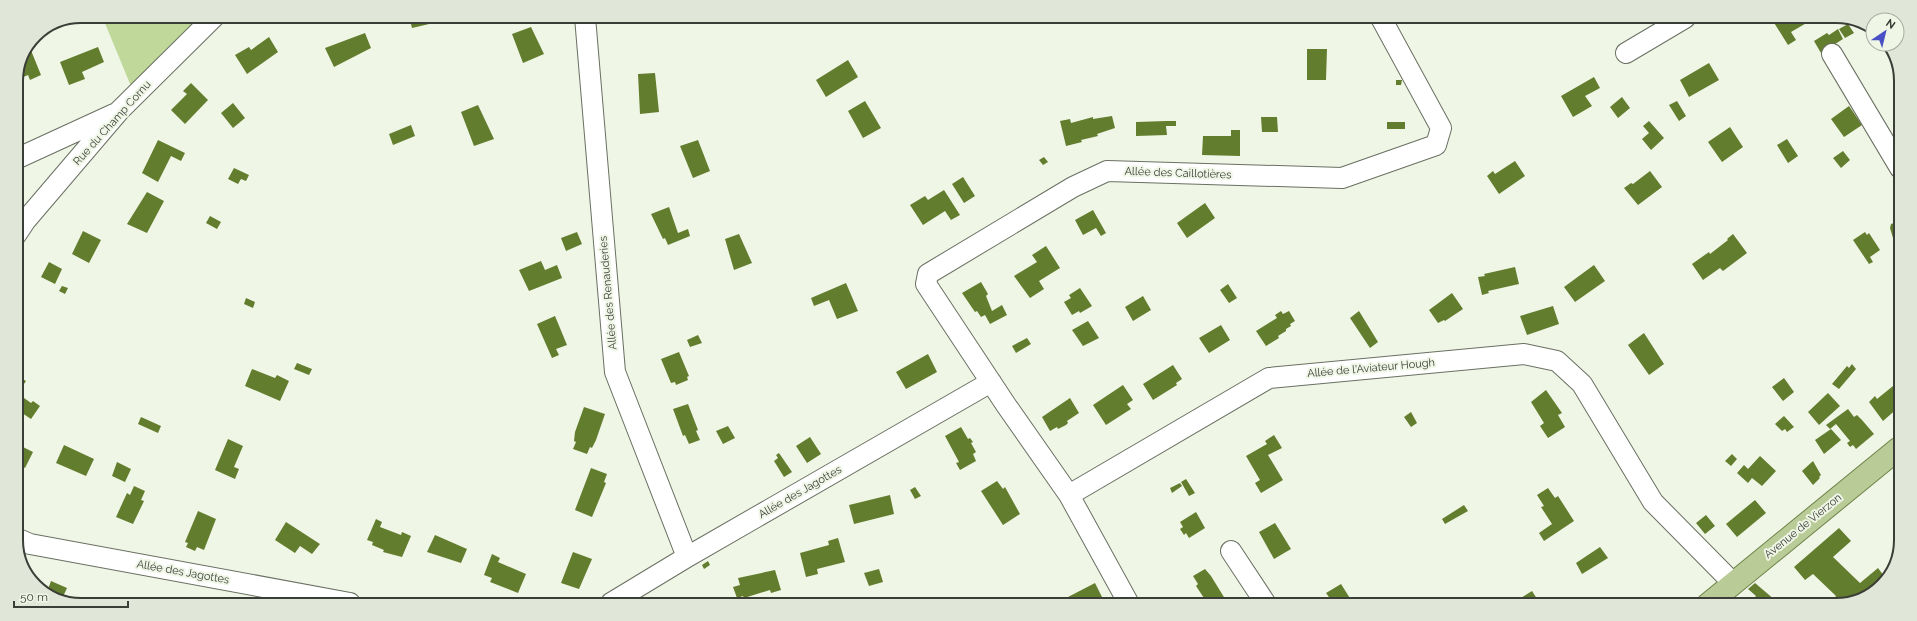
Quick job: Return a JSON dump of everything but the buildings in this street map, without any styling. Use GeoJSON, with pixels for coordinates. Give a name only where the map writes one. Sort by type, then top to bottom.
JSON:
{"type":"FeatureCollection","features":[{"type":"Feature","properties":{"kind":"main road","name":"Avenue de Vierzon"},"geometry":{"type":"LineString","coordinates":[[1715,598],[1894,452]]}},
{"type":"Feature","properties":{"kind":"street","name":"Rue du Champ Cornu"},"geometry":{"type":"LineString","coordinates":[[23,224],[119,111],[208,23]]}},
{"type":"Feature","properties":{"kind":"street","name":"Allée des Renauderies"},"geometry":{"type":"LineString","coordinates":[[586,23],[615,372],[687,557]]}},
{"type":"Feature","properties":{"kind":"street","name":"Allée des Caillotières"},"geometry":{"type":"LineString","coordinates":[[991,382],[926,284],[928,274],[1073,187],[1107,171],[1342,178],[1436,145],[1441,128],[1384,23]]}},
{"type":"Feature","properties":{"kind":"street"},"geometry":{"type":"LineString","coordinates":[[1626,53],[1677,23]]}},
{"type":"Feature","properties":{"kind":"street"},"geometry":{"type":"LineString","coordinates":[[1832,54],[1894,158]]}},
{"type":"Feature","properties":{"kind":"street"},"geometry":{"type":"LineString","coordinates":[[23,156],[119,111]]}},
{"type":"Feature","properties":{"kind":"street","name":"Allée de l'Aviateur Hough"},"geometry":{"type":"LineString","coordinates":[[1069,495],[1269,378],[1524,354],[1557,361],[1582,384],[1653,502],[1733,583]]}},
{"type":"Feature","properties":{"kind":"street"},"geometry":{"type":"LineString","coordinates":[[991,382],[1069,495],[1126,598]]}},
{"type":"Feature","properties":{"kind":"street","name":"Allée des Jagottes"},"geometry":{"type":"LineString","coordinates":[[618,598],[991,382]]}},
{"type":"Feature","properties":{"kind":"street","name":"Allée des Jagottes"},"geometry":{"type":"LineString","coordinates":[[23,541],[30,544],[323,598]]}},
{"type":"Feature","properties":{"kind":"street"},"geometry":{"type":"LineString","coordinates":[[1231,551],[1262,598]]}},
{"type":"Feature","properties":{"kind":"green space"},"geometry":{"type":"Polygon","coordinates":[[[105,23],[210,23],[135,96],[105,23]]]}}]}
